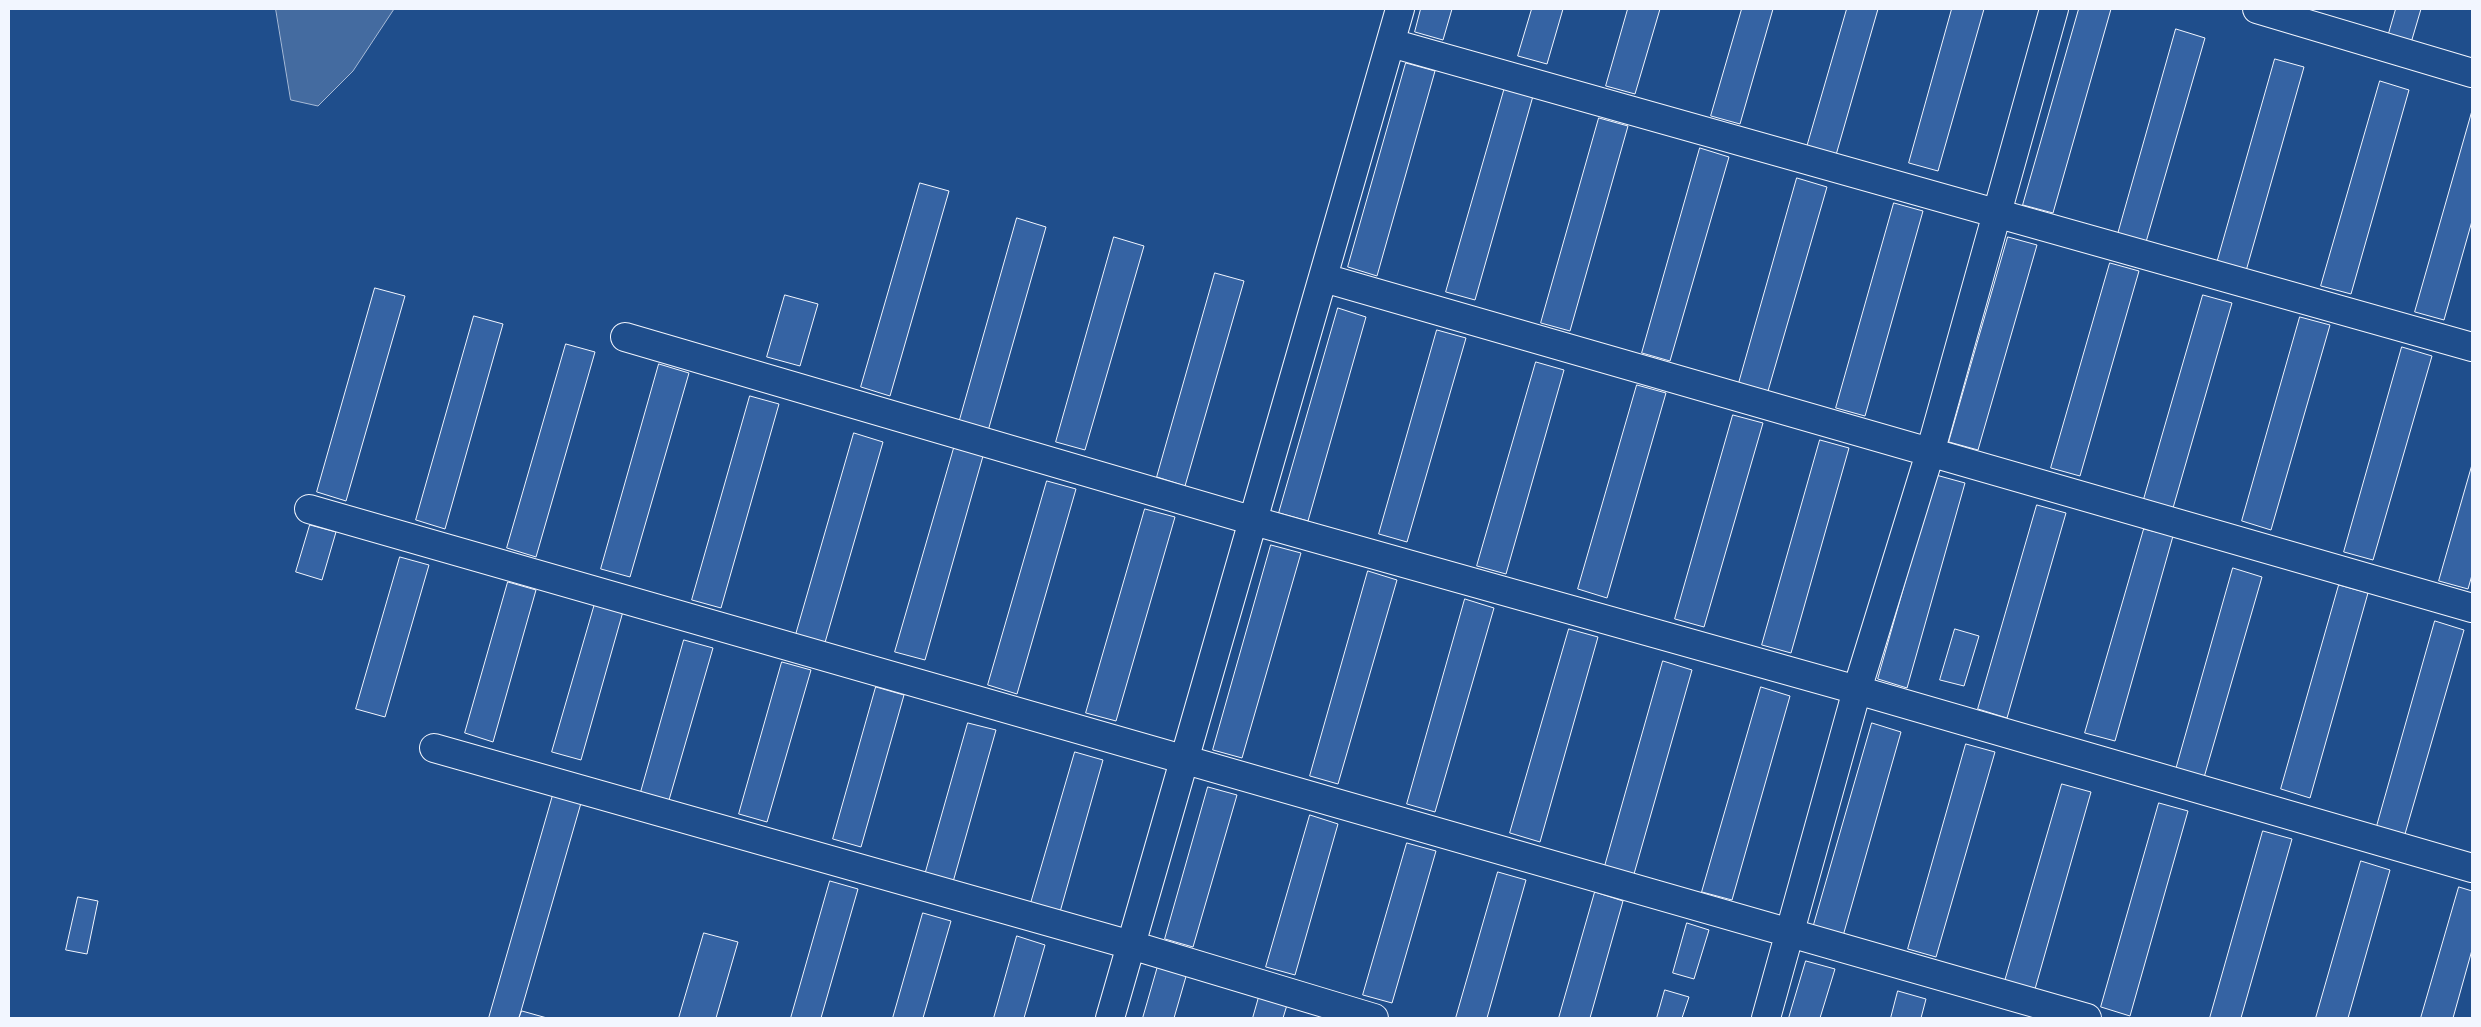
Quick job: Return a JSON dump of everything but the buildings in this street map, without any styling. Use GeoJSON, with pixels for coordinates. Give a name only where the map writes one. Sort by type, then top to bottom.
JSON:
{"type":"FeatureCollection","features":[{"type":"Feature","properties":{"kind":"street"},"geometry":{"type":"LineString","coordinates":[[1110,1018],[1400,9]]}},
{"type":"Feature","properties":{"kind":"street"},"geometry":{"type":"LineString","coordinates":[[1766,1018],[1857,690],[1930,454],[2054,9]]}},
{"type":"Feature","properties":{"kind":"street"},"geometry":{"type":"LineString","coordinates":[[2257,9],[2472,73]]}},
{"type":"Feature","properties":{"kind":"street"},"geometry":{"type":"LineString","coordinates":[[1391,43],[2472,347]]}},
{"type":"Feature","properties":{"kind":"street"},"geometry":{"type":"LineString","coordinates":[[1324,278],[1930,454],[2472,608]]}},
{"type":"Feature","properties":{"kind":"street"},"geometry":{"type":"LineString","coordinates":[[625,337],[1254,521],[1857,690],[2472,868]]}},
{"type":"Feature","properties":{"kind":"street"},"geometry":{"type":"LineString","coordinates":[[308,510],[2087,1018]]}},
{"type":"Feature","properties":{"kind":"street"},"geometry":{"type":"LineString","coordinates":[[434,748],[1131,945],[1374,1018]]}},
{"type":"Feature","properties":{"kind":"water"},"geometry":{"type":"Polygon","coordinates":[[[276,9],[394,9],[353,71],[318,106],[291,100],[276,9]]]}}]}
